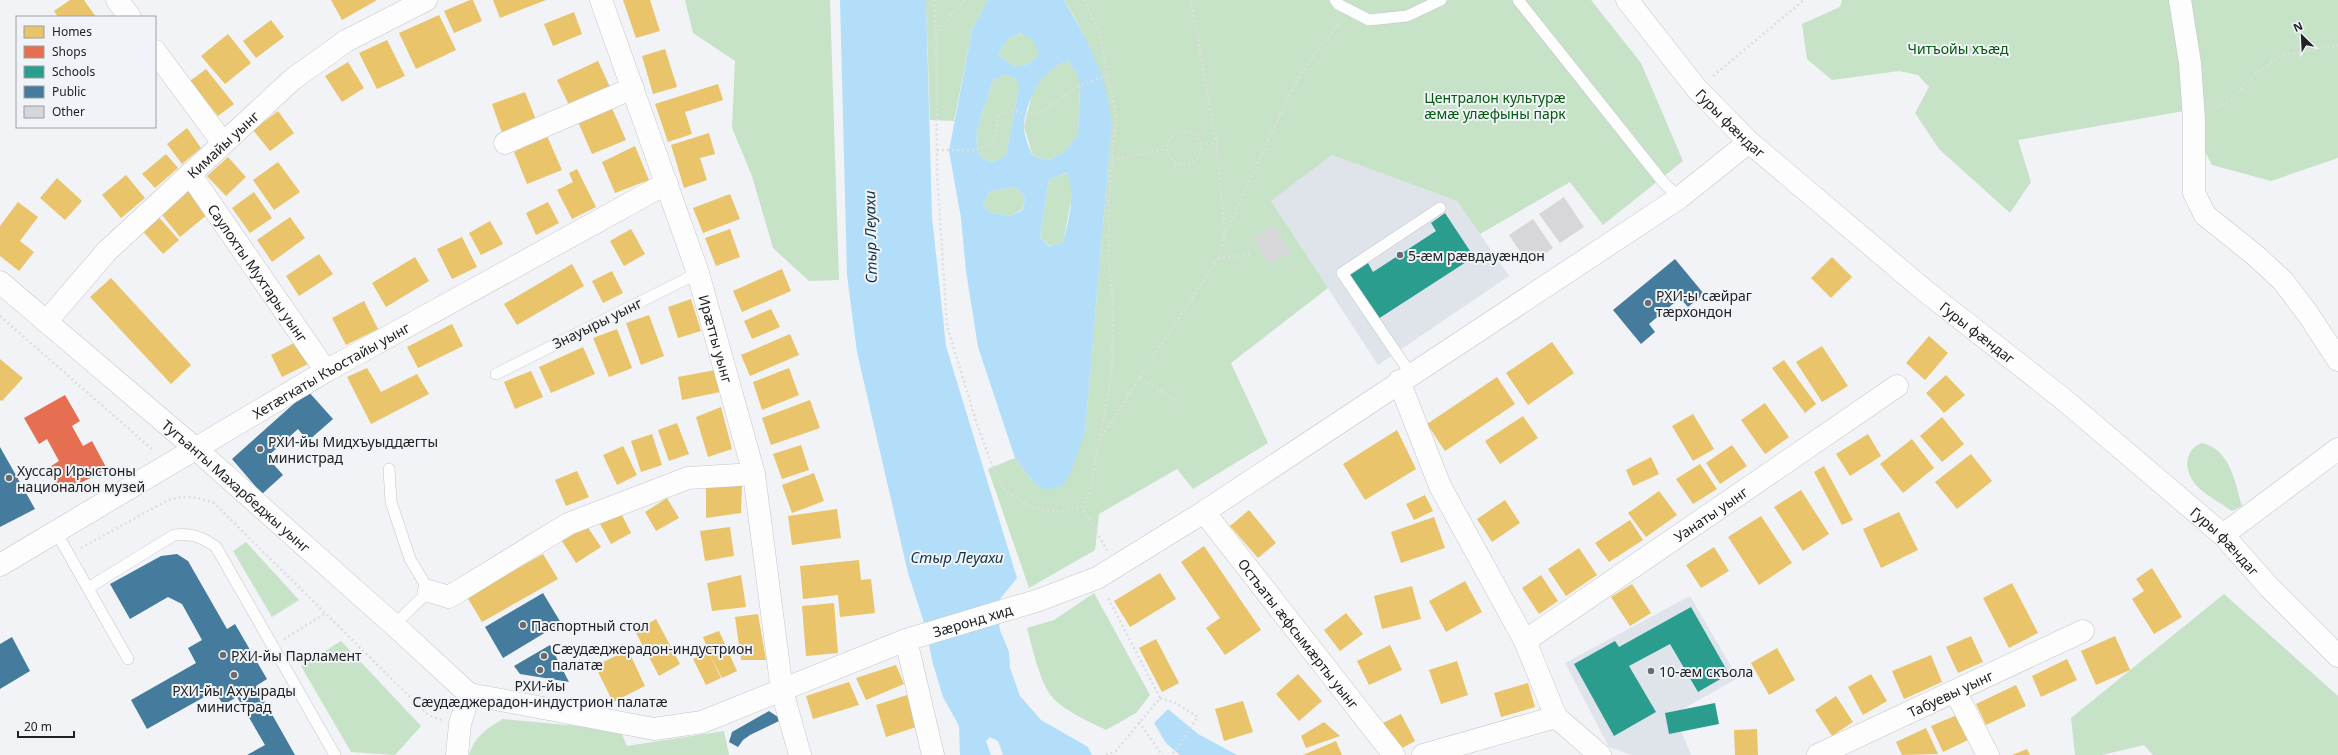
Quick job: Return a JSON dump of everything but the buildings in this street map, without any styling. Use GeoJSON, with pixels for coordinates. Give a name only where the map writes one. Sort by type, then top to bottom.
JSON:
{"type":"FeatureCollection","features":[{"type":"Feature","properties":{"kind":"street"},"geometry":{"type":"LineString","coordinates":[[117,0],[129,16]]}},
{"type":"Feature","properties":{"kind":"street","name":"Кимайы уынг"},"geometry":{"type":"LineString","coordinates":[[46,322],[107,251],[293,80],[346,41],[426,0]]}},
{"type":"Feature","properties":{"kind":"street","name":"Ирæтты уынг"},"geometry":{"type":"LineString","coordinates":[[601,0],[698,273],[754,474],[782,691],[800,755]]}},
{"type":"Feature","properties":{"kind":"street","name":"Гуры фӕндаг"},"geometry":{"type":"LineString","coordinates":[[1627,0],[1697,89],[1749,142],[1924,290],[2062,398],[2223,535],[2269,587],[2338,656]]}},
{"type":"Feature","properties":{"kind":"street"},"geometry":{"type":"LineString","coordinates":[[2180,0],[2190,63],[2194,119],[2194,192],[2205,215],[2255,255],[2283,281],[2308,314],[2338,360]]}},
{"type":"Feature","properties":{"kind":"street"},"geometry":{"type":"LineString","coordinates":[[156,52],[223,143]]}},
{"type":"Feature","properties":{"kind":"street"},"geometry":{"type":"LineString","coordinates":[[505,143],[633,88]]}},
{"type":"Feature","properties":{"kind":"street","name":"Зæронд хид"},"geometry":{"type":"LineString","coordinates":[[469,694],[654,729],[702,722],[906,640],[1038,600],[1097,578],[1204,512],[1405,377],[1679,198],[1749,142]]}},
{"type":"Feature","properties":{"kind":"street","name":"Саулохты Мухтары уынг"},"geometry":{"type":"LineString","coordinates":[[190,174],[326,371]]}},
{"type":"Feature","properties":{"kind":"street","name":"Хетæгкаты Къостайы уынг"},"geometry":{"type":"LineString","coordinates":[[0,565],[326,371],[667,183]]}},
{"type":"Feature","properties":{"kind":"street","name":"Тугъанты Махарбеджы уынг"},"geometry":{"type":"LineString","coordinates":[[0,282],[196,449],[394,624],[469,694]]}},
{"type":"Feature","properties":{"kind":"street"},"geometry":{"type":"LineString","coordinates":[[1405,377],[1440,486],[1525,641],[1556,716],[1600,755]]}},
{"type":"Feature","properties":{"kind":"street","name":"Уанаты уынг"},"geometry":{"type":"LineString","coordinates":[[1525,641],[1897,386]]}},
{"type":"Feature","properties":{"kind":"street"},"geometry":{"type":"LineString","coordinates":[[2223,535],[2338,449]]}},
{"type":"Feature","properties":{"kind":"street"},"geometry":{"type":"LineString","coordinates":[[429,591],[450,597],[568,524],[688,478],[754,474]]}},
{"type":"Feature","properties":{"kind":"street","name":"Остъаты æфсымæрты уынг"},"geometry":{"type":"LineString","coordinates":[[1204,512],[1394,755]]}},
{"type":"Feature","properties":{"kind":"street","name":"Табуевы уынг"},"geometry":{"type":"LineString","coordinates":[[1818,755],[2083,631]]}},
{"type":"Feature","properties":{"kind":"street"},"geometry":{"type":"LineString","coordinates":[[906,640],[933,755]]}},
{"type":"Feature","properties":{"kind":"street"},"geometry":{"type":"LineString","coordinates":[[1955,691],[1988,755]]}},
{"type":"Feature","properties":{"kind":"street"},"geometry":{"type":"LineString","coordinates":[[457,755],[460,724],[469,694]]}},
{"type":"Feature","properties":{"kind":"street"},"geometry":{"type":"LineString","coordinates":[[1423,755],[1556,716]]}},
{"type":"Feature","properties":{"kind":"lane"},"geometry":{"type":"LineString","coordinates":[[1335,0],[1338,4],[1370,20],[1407,16],[1441,0]]}},
{"type":"Feature","properties":{"kind":"lane"},"geometry":{"type":"LineString","coordinates":[[1518,0],[1663,182],[1679,198]]}},
{"type":"Feature","properties":{"kind":"lane"},"geometry":{"type":"LineString","coordinates":[[1405,377],[1342,273],[1440,208]]}},
{"type":"Feature","properties":{"kind":"lane","name":"Знауыры уынг"},"geometry":{"type":"LineString","coordinates":[[496,374],[698,273]]}},
{"type":"Feature","properties":{"kind":"lane"},"geometry":{"type":"LineString","coordinates":[[389,469],[391,502],[410,560],[429,591],[394,624]]}},
{"type":"Feature","properties":{"kind":"lane"},"geometry":{"type":"LineString","coordinates":[[56,532],[128,659]]}},
{"type":"Feature","properties":{"kind":"lane"},"geometry":{"type":"LineString","coordinates":[[88,588],[174,535],[186,534],[203,537],[216,547],[334,755]]}},
{"type":"Feature","properties":{"kind":"path"},"geometry":{"type":"LineString","coordinates":[[934,0],[936,31],[937,150],[942,277],[947,326],[977,424],[994,470],[1006,491],[1032,508],[1057,512],[1082,507]]}},
{"type":"Feature","properties":{"kind":"path"},"geometry":{"type":"LineString","coordinates":[[936,31],[965,0]]}},
{"type":"Feature","properties":{"kind":"path"},"geometry":{"type":"LineString","coordinates":[[1082,507],[1090,492],[1112,371],[1113,307],[1109,200],[1116,116],[1099,32],[1084,0]]}},
{"type":"Feature","properties":{"kind":"path"},"geometry":{"type":"LineString","coordinates":[[1191,0],[1216,143],[1225,233]]}},
{"type":"Feature","properties":{"kind":"path"},"geometry":{"type":"LineString","coordinates":[[1697,89],[1804,0]]}},
{"type":"Feature","properties":{"kind":"path"},"geometry":{"type":"LineString","coordinates":[[1101,438],[1218,258],[1225,233],[1307,64],[1329,34],[1352,11]]}},
{"type":"Feature","properties":{"kind":"path"},"geometry":{"type":"LineString","coordinates":[[2194,119],[2231,100],[2254,75],[2280,56],[2338,45]]}},
{"type":"Feature","properties":{"kind":"path"},"geometry":{"type":"LineString","coordinates":[[937,150],[977,150],[994,143],[999,114],[1014,111],[1028,114],[1041,112],[1064,98],[1080,85],[1108,75]]}},
{"type":"Feature","properties":{"kind":"path"},"geometry":{"type":"LineString","coordinates":[[1184,130],[1195,134],[1201,144],[1200,155],[1192,163],[1186,165],[1175,163],[1170,159],[1166,149],[1170,138],[1179,131],[1184,130]]}},
{"type":"Feature","properties":{"kind":"path"},"geometry":{"type":"LineString","coordinates":[[1201,144],[1216,143]]}},
{"type":"Feature","properties":{"kind":"path"},"geometry":{"type":"LineString","coordinates":[[1112,160],[1166,149]]}},
{"type":"Feature","properties":{"kind":"path"},"geometry":{"type":"LineString","coordinates":[[1218,258],[1252,254]]}},
{"type":"Feature","properties":{"kind":"path"},"geometry":{"type":"LineString","coordinates":[[0,316],[170,464]]}},
{"type":"Feature","properties":{"kind":"path"},"geometry":{"type":"LineString","coordinates":[[1139,378],[1181,403]]}},
{"type":"Feature","properties":{"kind":"path"},"geometry":{"type":"LineString","coordinates":[[69,554],[166,501],[180,497],[197,496],[214,503],[234,521],[428,715],[441,720]]}},
{"type":"Feature","properties":{"kind":"path"},"geometry":{"type":"LineString","coordinates":[[1082,507],[1116,566]]}},
{"type":"Feature","properties":{"kind":"path"},"geometry":{"type":"LineString","coordinates":[[1097,578],[1160,698],[1174,702],[1198,718],[1172,755]]}},
{"type":"Feature","properties":{"kind":"path"},"geometry":{"type":"LineString","coordinates":[[272,646],[326,613]]}},
{"type":"Feature","properties":{"kind":"path"},"geometry":{"type":"LineString","coordinates":[[1106,755],[1116,751],[1160,698]]}},
{"type":"Feature","properties":{"kind":"path"},"geometry":{"type":"LineString","coordinates":[[1139,722],[1162,755]]}},
{"type":"Feature","properties":{"kind":"shaded area","name":"5-æм рӕвдауӕндон"},"geometry":{"type":"Polygon","coordinates":[[[1332,155],[1457,201],[1509,276],[1378,365],[1271,201],[1332,155]]]}},
{"type":"Feature","properties":{"kind":"shaded area","name":"10-æм скъола"},"geometry":{"type":"Polygon","coordinates":[[[1690,596],[1738,678],[1674,714],[1691,755],[1631,755],[1609,747],[1565,663],[1690,596]]]}},
{"type":"Feature","properties":{"kind":"green space"},"geometry":{"type":"Polygon","coordinates":[[[685,0],[830,0],[839,280],[809,281],[773,248],[752,176],[732,128],[735,61],[693,33],[685,0]]]}},
{"type":"Feature","properties":{"kind":"green space"},"geometry":{"type":"Polygon","coordinates":[[[926,0],[988,0],[972,30],[954,121],[930,120],[926,0]]]}},
{"type":"Feature","properties":{"kind":"green space","name":"Централон культурæ æмæ улæфыны парк"},"geometry":{"type":"Polygon","coordinates":[[[1064,0],[1591,0],[1641,63],[1683,161],[1603,225],[1570,182],[1480,234],[1457,201],[1332,155],[1271,201],[1328,288],[1231,363],[1268,443],[1193,489],[1177,469],[1099,514],[1095,550],[1029,588],[988,469],[1015,458],[1034,483],[1085,432],[1111,134],[1102,81],[1090,48],[1064,0]]]}},
{"type":"Feature","properties":{"kind":"green space","name":"Читъойы хъæд"},"geometry":{"type":"Polygon","coordinates":[[[1842,0],[2338,0],[2338,158],[2271,181],[2212,165],[2184,111],[2018,140],[2031,182],[2010,213],[1939,149],[1915,113],[1929,87],[1918,75],[1899,71],[1832,80],[1807,59],[1802,24],[1840,7],[1842,0]]]}},
{"type":"Feature","properties":{"kind":"green space"},"geometry":{"type":"Polygon","coordinates":[[[1022,33],[1033,40],[1040,55],[1028,64],[1015,67],[998,54],[1008,39],[1022,33]]]}},
{"type":"Feature","properties":{"kind":"green space"},"geometry":{"type":"Polygon","coordinates":[[[1068,61],[1076,71],[1080,85],[1078,134],[1065,152],[1048,160],[1033,156],[1024,127],[1032,94],[1042,78],[1055,65],[1068,61]]]}},
{"type":"Feature","properties":{"kind":"green space"},"geometry":{"type":"Polygon","coordinates":[[[1006,74],[1015,78],[1019,87],[1006,156],[992,162],[981,157],[978,150],[978,131],[993,80],[1006,74]]]}},
{"type":"Feature","properties":{"kind":"green space"},"geometry":{"type":"Polygon","coordinates":[[[1068,172],[1073,191],[1063,242],[1051,247],[1040,237],[1049,180],[1068,172]]]}},
{"type":"Feature","properties":{"kind":"green space"},"geometry":{"type":"Polygon","coordinates":[[[1015,187],[1025,197],[1023,209],[1010,216],[989,212],[983,203],[990,191],[1015,187]]]}},
{"type":"Feature","properties":{"kind":"green space"},"geometry":{"type":"Polygon","coordinates":[[[2202,443],[2211,446],[2225,459],[2234,477],[2242,506],[2232,511],[2198,487],[2193,481],[2188,469],[2188,457],[2191,451],[2202,443]]]}},
{"type":"Feature","properties":{"kind":"green space"},"geometry":{"type":"Polygon","coordinates":[[[246,542],[299,600],[272,617],[233,551],[246,542]]]}},
{"type":"Feature","properties":{"kind":"green space"},"geometry":{"type":"Polygon","coordinates":[[[1094,593],[1150,695],[1136,713],[1106,730],[1070,712],[1058,703],[1048,692],[1040,674],[1027,628],[1054,620],[1094,593]]]}},
{"type":"Feature","properties":{"kind":"green space"},"geometry":{"type":"Polygon","coordinates":[[[2224,594],[2338,696],[2338,755],[2153,755],[2144,745],[2102,755],[2075,755],[2071,718],[2224,594]]]}},
{"type":"Feature","properties":{"kind":"green space"},"geometry":{"type":"Polygon","coordinates":[[[341,641],[421,726],[395,755],[351,752],[301,666],[341,641]]]}},
{"type":"Feature","properties":{"kind":"green space"},"geometry":{"type":"Polygon","coordinates":[[[503,719],[620,730],[627,746],[724,731],[729,755],[469,755],[478,738],[503,719]]]}},
{"type":"Feature","properties":{"kind":"water","name":"Стыр Леуахи"},"geometry":{"type":"Polygon","coordinates":[[[840,0],[926,0],[932,217],[946,346],[1017,578],[996,604],[1000,630],[1009,652],[1010,668],[1020,696],[1041,720],[1088,747],[1092,755],[1003,755],[998,741],[990,737],[986,741],[991,755],[960,755],[959,726],[943,697],[933,664],[925,626],[908,573],[857,352],[847,275],[840,0]]]}},
{"type":"Feature","properties":{"kind":"water"},"geometry":{"type":"Polygon","coordinates":[[[988,0],[1064,0],[1086,39],[1103,77],[1111,117],[1111,134],[1085,432],[1071,472],[1063,486],[1046,490],[1034,483],[1015,458],[978,347],[966,271],[961,218],[949,151],[972,30],[988,0]],[[1021,33],[1008,39],[998,54],[1015,67],[1028,64],[1039,55],[1033,40],[1021,33]],[[1068,61],[1050,70],[1037,87],[1025,117],[1024,131],[1028,146],[1033,156],[1048,160],[1065,152],[1078,134],[1080,85],[1076,71],[1068,61]],[[1006,74],[993,80],[980,120],[977,141],[978,150],[981,157],[992,162],[1006,156],[1019,87],[1015,78],[1006,74]],[[1067,172],[1049,180],[1040,237],[1050,247],[1063,242],[1071,207],[1071,189],[1067,172]],[[1015,187],[990,191],[983,203],[989,212],[1010,216],[1023,210],[1025,197],[1015,187]]]}},
{"type":"Feature","properties":{"kind":"water"},"geometry":{"type":"Polygon","coordinates":[[[1168,709],[1198,734],[1237,755],[1180,755],[1166,743],[1154,723],[1168,709]]]}},
{"type":"Feature","properties":{"kind":"place","name":"5-æм рӕвдауӕндон"},"geometry":{"type":"Point","coordinates":[1400,255]}},
{"type":"Feature","properties":{"kind":"place","name":"РХИ-ы сæйраг тæрхондон"},"geometry":{"type":"Point","coordinates":[1648,303]}},
{"type":"Feature","properties":{"kind":"place","name":"РХИ-йы Мидхъуыддæгты министрад"},"geometry":{"type":"Point","coordinates":[260,449]}},
{"type":"Feature","properties":{"kind":"place","name":"Хуссар Ирыстоны националон музей"},"geometry":{"type":"Point","coordinates":[9,478]}},
{"type":"Feature","properties":{"kind":"place","name":"Паспортный стол"},"geometry":{"type":"Point","coordinates":[523,625]}},
{"type":"Feature","properties":{"kind":"place","name":"РХИ-йы Парламент"},"geometry":{"type":"Point","coordinates":[223,655]}},
{"type":"Feature","properties":{"kind":"place","name":"Сæудæджерадон-индустрион палатæ"},"geometry":{"type":"Point","coordinates":[544,656]}},
{"type":"Feature","properties":{"kind":"place","name":"РХИ-йы Сæудæджерадон-индустрион палатæ"},"geometry":{"type":"Point","coordinates":[540,670]}},
{"type":"Feature","properties":{"kind":"place","name":"10-æм скъола"},"geometry":{"type":"Point","coordinates":[1651,671]}},
{"type":"Feature","properties":{"kind":"place","name":"РХИ-йы Ахуырады министрад"},"geometry":{"type":"Point","coordinates":[234,675]}}]}
